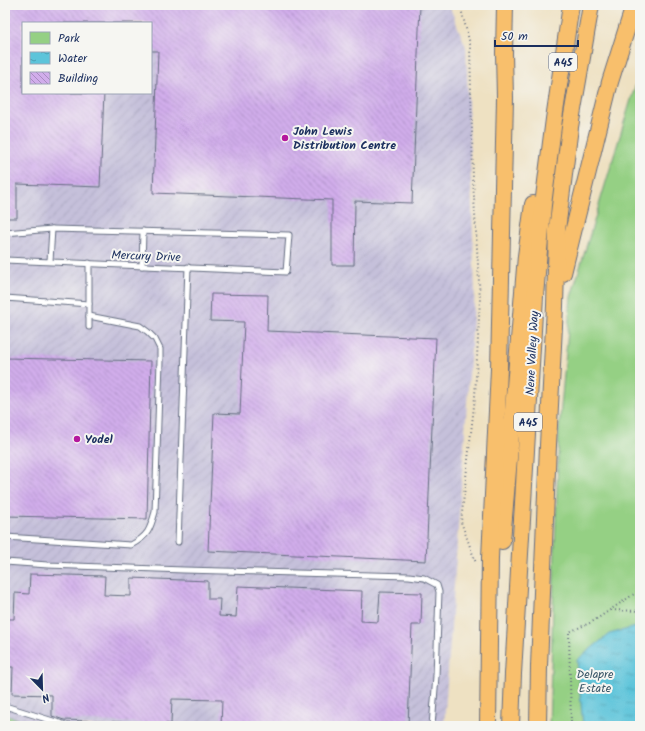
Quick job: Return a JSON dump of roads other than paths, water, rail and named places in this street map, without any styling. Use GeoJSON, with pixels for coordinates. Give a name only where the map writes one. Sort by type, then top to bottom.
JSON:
{"type":"FeatureCollection","features":[{"type":"Feature","properties":{"kind":"highway"},"geometry":{"type":"LineString","coordinates":[[488,726],[490,558],[499,361],[505,106],[505,5]]}},
{"type":"Feature","properties":{"kind":"highway","name":"Nene Valley Way"},"geometry":{"type":"LineString","coordinates":[[511,726],[535,296],[543,205],[554,119],[572,5]]}},
{"type":"Feature","properties":{"kind":"highway","name":"Nene Valley Way"},"geometry":{"type":"LineString","coordinates":[[538,726],[539,666],[558,230],[570,127],[591,5]]}},
{"type":"Feature","properties":{"kind":"highway"},"geometry":{"type":"LineString","coordinates":[[555,306],[610,82],[632,12],[636,5]]}},
{"type":"Feature","properties":{"kind":"highway"},"geometry":{"type":"LineString","coordinates":[[489,672],[526,256],[534,190],[554,119]]}},
{"type":"Feature","properties":{"kind":"lane"},"geometry":{"type":"LineString","coordinates":[[50,262],[52,229]]}},
{"type":"Feature","properties":{"kind":"lane"},"geometry":{"type":"LineString","coordinates":[[5,233],[52,229],[143,231],[142,266]]}},
{"type":"Feature","properties":{"kind":"lane","name":"Mercury Drive"},"geometry":{"type":"LineString","coordinates":[[5,260],[286,272],[289,235],[143,231]]}},
{"type":"Feature","properties":{"kind":"lane"},"geometry":{"type":"LineString","coordinates":[[89,263],[89,327]]}},
{"type":"Feature","properties":{"kind":"lane"},"geometry":{"type":"LineString","coordinates":[[178,542],[188,268]]}},
{"type":"Feature","properties":{"kind":"lane"},"geometry":{"type":"LineString","coordinates":[[5,298],[89,304]]}},
{"type":"Feature","properties":{"kind":"lane"},"geometry":{"type":"LineString","coordinates":[[5,537],[131,545],[139,541],[147,534],[151,526],[155,512],[160,349],[156,339],[140,326],[89,316]]}},
{"type":"Feature","properties":{"kind":"lane"},"geometry":{"type":"LineString","coordinates":[[5,562],[184,570],[409,576],[424,578],[437,585],[439,592],[436,676],[432,726]]}},
{"type":"Feature","properties":{"kind":"lane"},"geometry":{"type":"LineString","coordinates":[[5,706],[69,726]]}},
{"type":"Feature","properties":{"kind":"water"},"geometry":{"type":"Polygon","coordinates":[[[640,626],[640,726],[583,726],[577,660],[609,634],[640,626]]]}},
{"type":"Feature","properties":{"kind":"place","name":"John Lewis Distribution Centre"},"geometry":{"type":"Point","coordinates":[285,138]}},
{"type":"Feature","properties":{"kind":"place","name":"Yodel"},"geometry":{"type":"Point","coordinates":[77,439]}},
{"type":"Feature","properties":{"kind":"park label","name":"Delapre Estate"},"geometry":{"type":"Point","coordinates":[595,681]}}]}
